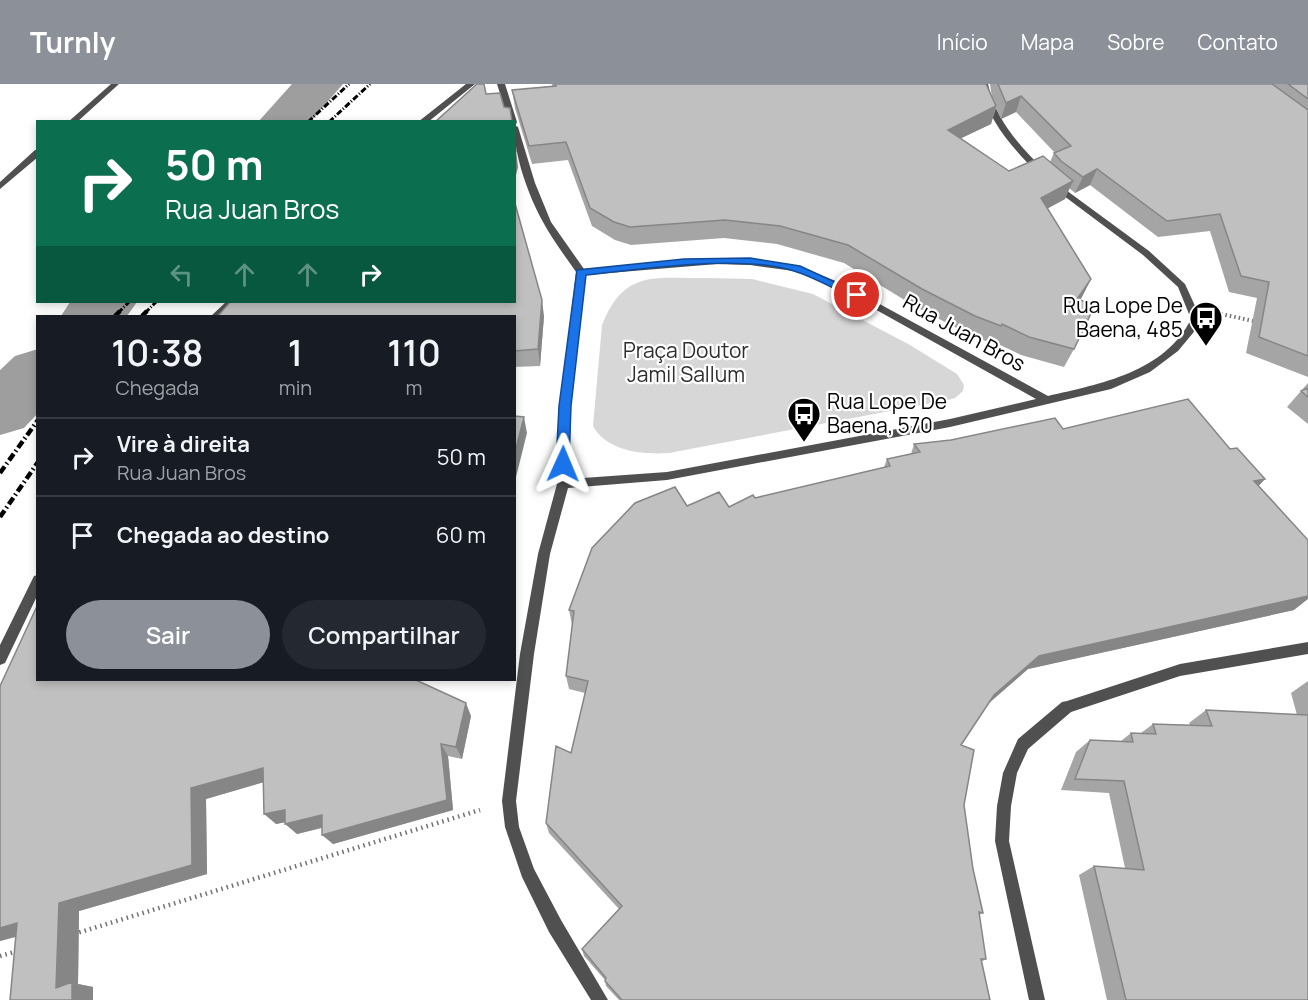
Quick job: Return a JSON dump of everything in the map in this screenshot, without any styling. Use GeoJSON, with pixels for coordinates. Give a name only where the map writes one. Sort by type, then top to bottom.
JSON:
{"type":"FeatureCollection","features":[{"type":"Feature","properties":{"kind":"street"},"geometry":{"type":"LineString","coordinates":[[74,120],[115,84]]}},
{"type":"Feature","properties":{"kind":"street"},"geometry":{"type":"LineString","coordinates":[[425,120],[471,84]]}},
{"type":"Feature","properties":{"kind":"street"},"geometry":{"type":"LineString","coordinates":[[501,84],[512,120]]}},
{"type":"Feature","properties":{"kind":"street"},"geometry":{"type":"LineString","coordinates":[[563,484],[667,476],[950,423],[1111,385],[1146,369],[1174,349],[1190,331],[1196,319],[1182,286],[1146,253],[1050,182],[998,126],[987,103],[984,84]]}},
{"type":"Feature","properties":{"kind":"street"},"geometry":{"type":"LineString","coordinates":[[516,134],[531,183],[547,222],[581,272],[565,406],[563,484],[544,554],[531,632],[509,801],[512,827],[527,872],[555,926],[600,1000]]}},
{"type":"Feature","properties":{"kind":"street"},"geometry":{"type":"LineString","coordinates":[[0,186],[36,154]]}},
{"type":"Feature","properties":{"kind":"street","name":"Rua Juan Bros"},"geometry":{"type":"LineString","coordinates":[[581,272],[717,261],[750,262],[796,268],[840,286],[1048,400]]}},
{"type":"Feature","properties":{"kind":"street"},"geometry":{"type":"LineString","coordinates":[[217,315],[230,303]]}},
{"type":"Feature","properties":{"kind":"street"},"geometry":{"type":"LineString","coordinates":[[0,659],[36,584]]}},
{"type":"Feature","properties":{"kind":"street"},"geometry":{"type":"LineString","coordinates":[[1037,1000],[1002,841],[1004,806],[1010,773],[1023,744],[1067,708],[1078,704],[1180,670],[1308,648]]}},
{"type":"Feature","properties":{"kind":"path"},"geometry":{"type":"LineString","coordinates":[[1191,307],[1268,325]]}},
{"type":"Feature","properties":{"kind":"path"},"geometry":{"type":"LineString","coordinates":[[68,935],[509,801]]}},
{"type":"Feature","properties":{"kind":"path"},"geometry":{"type":"LineString","coordinates":[[0,956],[23,949]]}},
{"type":"Feature","properties":{"kind":"green space","name":"Praça Doutor Jamil Sallum"},"geometry":{"type":"Polygon","coordinates":[[[752,279],[813,294],[910,345],[957,374],[964,385],[963,391],[955,398],[948,400],[669,453],[626,450],[607,441],[593,426],[602,325],[611,307],[632,285],[644,280],[752,279]]]}},
{"type":"Feature","properties":{"kind":"building"},"geometry":{"type":"Polygon","coordinates":[[[477,84],[484,84],[486,94],[500,93],[504,107],[510,108],[512,120],[437,120],[477,84]]]}},
{"type":"Feature","properties":{"kind":"building"},"geometry":{"type":"Polygon","coordinates":[[[555,84],[986,84],[996,106],[948,130],[1009,171],[1043,156],[1073,181],[1041,198],[1091,279],[1077,299],[1095,305],[1074,349],[1029,337],[1002,324],[1001,326],[975,316],[922,289],[848,245],[780,226],[725,220],[630,227],[614,222],[590,208],[566,142],[529,146],[512,90],[556,86],[555,84]]]}},
{"type":"Feature","properties":{"kind":"building"},"geometry":{"type":"Polygon","coordinates":[[[998,84],[1272,84],[1308,110],[1308,356],[1259,337],[1269,282],[1241,276],[1220,214],[1167,221],[1097,169],[1083,177],[1054,153],[1071,146],[1021,96],[1006,103],[998,84]]]}},
{"type":"Feature","properties":{"kind":"building"},"geometry":{"type":"Polygon","coordinates":[[[1288,84],[1308,84],[1308,99],[1288,84]]]}},
{"type":"Feature","properties":{"kind":"building"},"geometry":{"type":"Polygon","coordinates":[[[516,207],[542,300],[538,349],[516,351],[516,315],[219,315],[229,303],[516,303],[516,207]]]}},
{"type":"Feature","properties":{"kind":"building"},"geometry":{"type":"Polygon","coordinates":[[[1308,388],[1308,397],[1301,391],[1308,388]]]}},
{"type":"Feature","properties":{"kind":"building"},"geometry":{"type":"Polygon","coordinates":[[[1188,399],[1230,449],[1237,448],[1265,479],[1254,481],[1308,540],[1308,596],[1039,656],[994,695],[961,745],[974,750],[964,805],[973,869],[983,913],[979,912],[986,959],[981,959],[990,1000],[622,1000],[582,949],[622,906],[546,823],[556,746],[571,753],[588,681],[566,676],[574,611],[569,610],[592,548],[635,503],[675,487],[687,506],[719,492],[729,507],[753,495],[755,498],[890,466],[887,459],[920,452],[914,444],[951,440],[1055,418],[1063,429],[1188,399]]]}},
{"type":"Feature","properties":{"kind":"building"},"geometry":{"type":"Polygon","coordinates":[[[516,416],[524,417],[516,448],[516,416]]]}},
{"type":"Feature","properties":{"kind":"building"},"geometry":{"type":"Polygon","coordinates":[[[36,608],[36,681],[418,681],[466,703],[456,747],[441,744],[447,800],[322,835],[322,815],[285,824],[285,810],[264,814],[263,768],[191,788],[192,865],[59,903],[56,988],[72,982],[72,1000],[10,1000],[17,923],[0,928],[0,686],[36,608]]]}},
{"type":"Feature","properties":{"kind":"building"},"geometry":{"type":"Polygon","coordinates":[[[1206,710],[1308,715],[1308,1000],[1126,1000],[1094,866],[1144,870],[1124,781],[1075,779],[1090,740],[1133,742],[1131,733],[1156,734],[1153,724],[1212,726],[1206,710]]]}},
{"type":"Feature","properties":{"kind":"waterway"},"geometry":{"type":"LineString","coordinates":[[284,120],[319,84]]}},
{"type":"Feature","properties":{"kind":"waterway"},"geometry":{"type":"LineString","coordinates":[[93,315],[105,303]]}},
{"type":"Feature","properties":{"kind":"waterway"},"geometry":{"type":"LineString","coordinates":[[0,410],[36,374]]}},
{"type":"Feature","properties":{"kind":"railway"},"geometry":{"type":"LineString","coordinates":[[310,120],[349,84]]}},
{"type":"Feature","properties":{"kind":"railway"},"geometry":{"type":"LineString","coordinates":[[331,120],[370,84]]}},
{"type":"Feature","properties":{"kind":"railway"},"geometry":{"type":"LineString","coordinates":[[116,315],[128,303]]}},
{"type":"Feature","properties":{"kind":"railway"},"geometry":{"type":"LineString","coordinates":[[143,315],[155,303]]}},
{"type":"Feature","properties":{"kind":"railway"},"geometry":{"type":"LineString","coordinates":[[0,473],[36,423]]}},
{"type":"Feature","properties":{"kind":"railway"},"geometry":{"type":"LineString","coordinates":[[0,517],[36,465]]}},
{"type":"Feature","properties":{"kind":"place","name":"Rua Lope De Baena, 485"},"geometry":{"type":"Point","coordinates":[1206,347]}},
{"type":"Feature","properties":{"kind":"place","name":"Rua Lope De Baena, 570"},"geometry":{"type":"Point","coordinates":[804,443]}},
{"type":"Feature","properties":{"kind":"route"},"geometry":{"type":"LineString","coordinates":[[563,464],[565,406],[581,272],[684,262],[750,262],[796,268],[857,295]]}}]}
